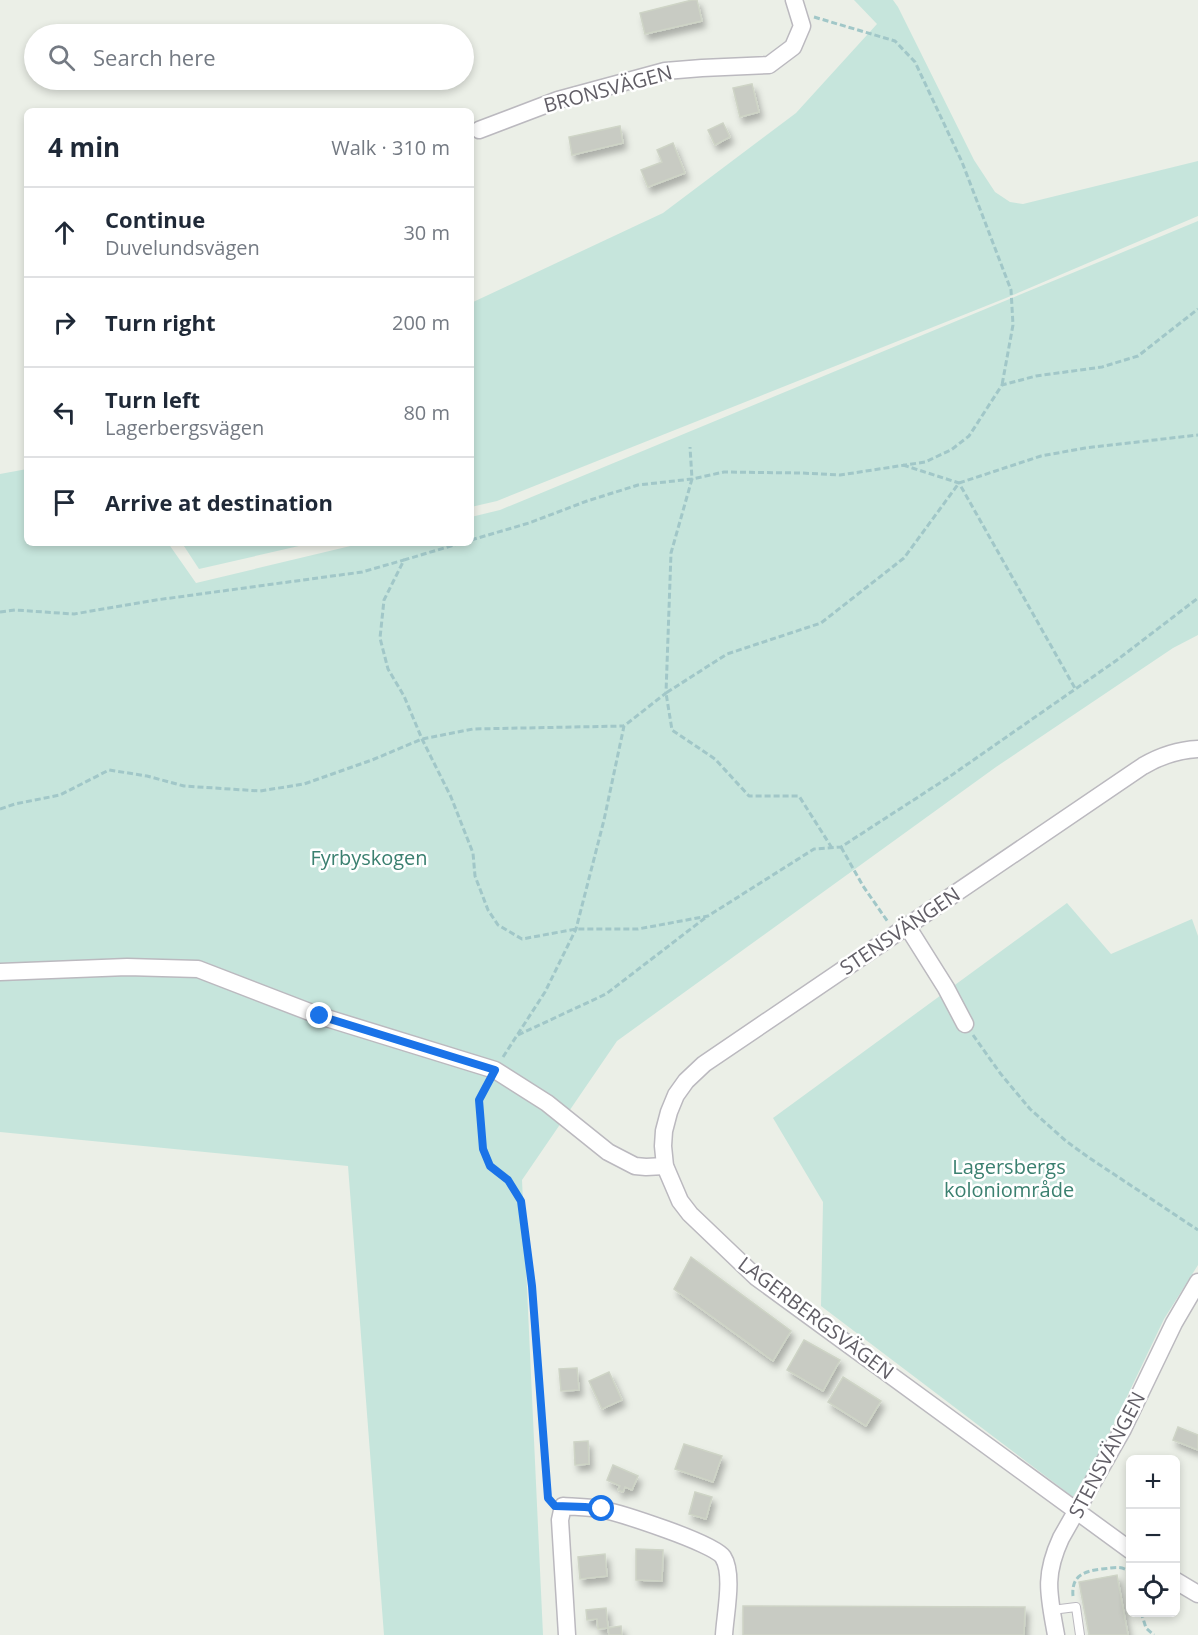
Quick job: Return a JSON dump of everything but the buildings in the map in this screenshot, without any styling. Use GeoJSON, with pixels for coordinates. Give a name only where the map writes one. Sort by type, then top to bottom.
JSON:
{"type":"FeatureCollection","features":[{"type":"Feature","properties":{"kind":"street","name":"BRONSVÄGEN"},"geometry":{"type":"LineString","coordinates":[[479,130],[558,100],[665,71],[769,65],[793,47],[802,26],[796,6]]}},
{"type":"Feature","properties":{"kind":"street","name":"STENSVÄNGEN"},"geometry":{"type":"LineString","coordinates":[[665,1166],[664,1131],[676,1095],[686,1081],[714,1057],[1143,766],[1173,752],[1198,749]]}},
{"type":"Feature","properties":{"kind":"street"},"geometry":{"type":"LineString","coordinates":[[901,930],[946,988],[965,1024]]}},
{"type":"Feature","properties":{"kind":"street"},"geometry":{"type":"LineString","coordinates":[[0,972],[127,967],[198,969],[320,1016],[495,1070],[547,1104],[608,1152],[635,1166],[665,1166]]}},
{"type":"Feature","properties":{"kind":"street","name":"LAGERBERGSVÄGEN"},"geometry":{"type":"LineString","coordinates":[[665,1166],[680,1201],[690,1214],[756,1277],[1126,1546]]}},
{"type":"Feature","properties":{"kind":"street","name":"STENSVÄNGEN"},"geometry":{"type":"LineString","coordinates":[[1056,1635],[1048,1581],[1054,1554],[1123,1430],[1174,1323],[1192,1306],[1198,1282]]}},
{"type":"Feature","properties":{"kind":"street"},"geometry":{"type":"LineString","coordinates":[[567,1635],[560,1520],[563,1506],[593,1508],[620,1514],[715,1549],[723,1557],[727,1567],[724,1635]]}},
{"type":"Feature","properties":{"kind":"street"},"geometry":{"type":"LineString","coordinates":[[1180,1583],[1198,1594]]}},
{"type":"Feature","properties":{"kind":"lane"},"geometry":{"type":"LineString","coordinates":[[1052,1610],[1076,1607],[1080,1635]]}},
{"type":"Feature","properties":{"kind":"path"},"geometry":{"type":"LineString","coordinates":[[474,539],[529,523],[638,485],[692,479],[724,472],[840,475],[925,462],[951,450],[969,436],[1002,385],[1013,325],[1011,290],[962,162],[915,62],[895,40],[796,6]]}},
{"type":"Feature","properties":{"kind":"path"},"geometry":{"type":"LineString","coordinates":[[1002,385],[1036,376],[1102,367],[1138,356],[1198,309]]}},
{"type":"Feature","properties":{"kind":"path"},"geometry":{"type":"LineString","coordinates":[[0,809],[60,795],[109,770],[147,776],[184,786],[260,791],[304,784],[372,760],[422,739],[472,729],[624,726],[666,693],[727,654],[821,623],[904,558],[959,483],[1041,456],[1085,448],[1198,435]]}},
{"type":"Feature","properties":{"kind":"path"},"geometry":{"type":"LineString","coordinates":[[690,447],[692,479],[671,553],[666,693],[672,730],[715,759],[749,796],[800,796],[832,848]]}},
{"type":"Feature","properties":{"kind":"path"},"geometry":{"type":"LineString","coordinates":[[901,464],[959,483],[1076,690]]}},
{"type":"Feature","properties":{"kind":"path"},"geometry":{"type":"LineString","coordinates":[[0,612],[15,610],[74,614],[156,600],[362,572],[451,546]]}},
{"type":"Feature","properties":{"kind":"path"},"geometry":{"type":"LineString","coordinates":[[404,560],[384,600],[380,638],[388,669],[404,696],[422,739],[451,797],[473,853],[475,876],[488,910],[498,925],[522,939],[576,929],[638,929],[708,916]]}},
{"type":"Feature","properties":{"kind":"path"},"geometry":{"type":"LineString","coordinates":[[517,1035],[606,994],[708,916],[814,849],[841,847],[1076,690],[1198,598]]}},
{"type":"Feature","properties":{"kind":"path"},"geometry":{"type":"LineString","coordinates":[[563,1506],[551,1504],[546,1486],[532,1286],[521,1201],[508,1180],[490,1166],[483,1149],[479,1100],[495,1070],[545,992],[576,929],[604,820],[624,726]]}},
{"type":"Feature","properties":{"kind":"path"},"geometry":{"type":"LineString","coordinates":[[841,847],[863,886],[901,930]]}},
{"type":"Feature","properties":{"kind":"path"},"geometry":{"type":"LineString","coordinates":[[965,1024],[1000,1073],[1030,1109],[1057,1134],[1198,1230]]}},
{"type":"Feature","properties":{"kind":"path"},"geometry":{"type":"LineString","coordinates":[[1076,1607],[1072,1593],[1073,1587],[1083,1573],[1119,1567],[1126,1570]]}},
{"type":"Feature","properties":{"kind":"path"},"geometry":{"type":"LineString","coordinates":[[1143,1617],[1146,1628],[1154,1635]]}},
{"type":"Feature","properties":{"kind":"green space"},"geometry":{"type":"Polygon","coordinates":[[[854,0],[893,0],[974,160],[995,192],[1010,202],[1023,204],[1198,161],[1198,216],[1006,298],[497,501],[474,506],[474,302],[663,213],[796,113],[877,24],[854,0]]]}},
{"type":"Feature","properties":{"kind":"green space","name":"Fyrbyskogen"},"geometry":{"type":"Polygon","coordinates":[[[1198,221],[1198,635],[1173,648],[996,767],[617,1041],[522,1180],[543,1635],[384,1635],[348,1166],[0,1132],[0,474],[24,470],[24,546],[170,546],[196,583],[350,546],[474,546],[474,516],[500,510],[1198,221]]]}},
{"type":"Feature","properties":{"kind":"green space"},"geometry":{"type":"Polygon","coordinates":[[[184,546],[299,546],[199,569],[184,546]]]}},
{"type":"Feature","properties":{"kind":"green space","name":"Lagersbergs koloniområde"},"geometry":{"type":"Polygon","coordinates":[[[1067,903],[1111,954],[1192,919],[1198,936],[1198,1265],[1164,1319],[1101,1451],[1073,1497],[821,1306],[823,1202],[773,1118],[1067,903]]]}},
{"type":"Feature","properties":{"kind":"route"},"geometry":{"type":"LineString","coordinates":[[320,1016],[495,1070],[479,1100],[483,1149],[490,1166],[508,1180],[521,1201],[532,1286],[548,1498],[555,1506],[602,1509]]}}]}
